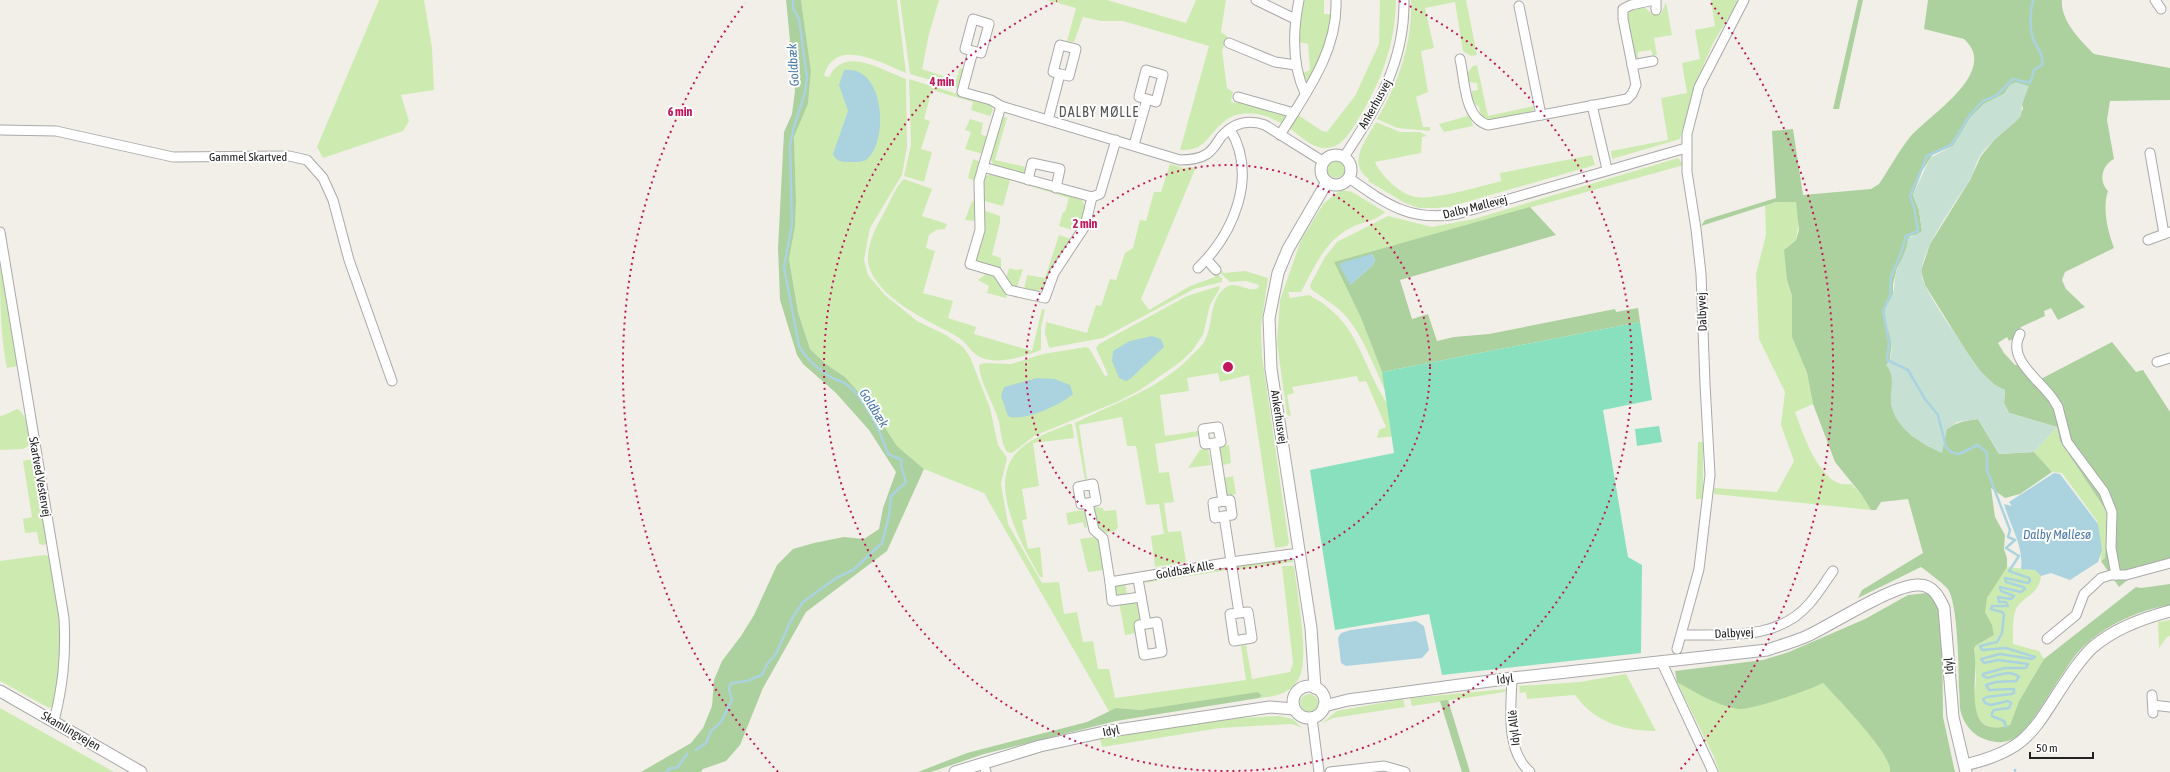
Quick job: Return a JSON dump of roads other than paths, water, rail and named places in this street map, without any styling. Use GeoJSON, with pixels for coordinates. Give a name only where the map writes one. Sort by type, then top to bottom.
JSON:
{"type":"FeatureCollection","features":[{"type":"Feature","properties":{"kind":"street"},"geometry":{"type":"LineString","coordinates":[[1256,0],[1295,19]]}},
{"type":"Feature","properties":{"kind":"street"},"geometry":{"type":"LineString","coordinates":[[1298,0],[1295,19],[1296,65],[1304,94]]}},
{"type":"Feature","properties":{"kind":"street"},"geometry":{"type":"LineString","coordinates":[[1280,134],[1294,113],[1329,52],[1335,27],[1336,0]]}},
{"type":"Feature","properties":{"kind":"street","name":"Ankerhusvej"},"geometry":{"type":"LineString","coordinates":[[1344,157],[1384,93],[1394,67],[1401,40],[1404,0]]}},
{"type":"Feature","properties":{"kind":"street","name":"Dalbyvej"},"geometry":{"type":"LineString","coordinates":[[1678,649],[1698,569],[1710,475],[1704,384],[1701,274],[1687,172],[1687,134],[1699,87],[1744,0]]}},
{"type":"Feature","properties":{"kind":"street"},"geometry":{"type":"LineString","coordinates":[[2155,0],[2161,9]]}},
{"type":"Feature","properties":{"kind":"street"},"geometry":{"type":"LineString","coordinates":[[1460,59],[1471,111],[1481,123],[1488,126],[1627,99],[1632,94],[1636,85],[1623,20],[1623,9],[1631,5],[1656,3]]}},
{"type":"Feature","properties":{"kind":"street"},"geometry":{"type":"LineString","coordinates":[[1519,6],[1541,115]]}},
{"type":"Feature","properties":{"kind":"street"},"geometry":{"type":"LineString","coordinates":[[1229,43],[1275,62],[1296,65]]}},
{"type":"Feature","properties":{"kind":"street"},"geometry":{"type":"LineString","coordinates":[[972,51],[962,92],[991,100],[1001,106],[1180,160],[1191,160],[1208,154],[1230,129],[1246,122],[1258,123],[1280,134],[1324,162]]}},
{"type":"Feature","properties":{"kind":"street"},"geometry":{"type":"LineString","coordinates":[[1632,65],[1653,61]]}},
{"type":"Feature","properties":{"kind":"street"},"geometry":{"type":"LineString","coordinates":[[1048,120],[1060,74]]}},
{"type":"Feature","properties":{"kind":"street"},"geometry":{"type":"LineString","coordinates":[[1238,98],[1294,113]]}},
{"type":"Feature","properties":{"kind":"street"},"geometry":{"type":"LineString","coordinates":[[1134,146],[1147,99]]}},
{"type":"Feature","properties":{"kind":"street"},"geometry":{"type":"LineString","coordinates":[[1592,105],[1607,169]]}},
{"type":"Feature","properties":{"kind":"street"},"geometry":{"type":"LineString","coordinates":[[1001,106],[979,181],[980,230],[970,264],[997,272],[1009,290],[1045,298],[1054,273],[1085,226],[1092,197]]}},
{"type":"Feature","properties":{"kind":"street"},"geometry":{"type":"LineString","coordinates":[[1198,268],[1207,260],[1219,245],[1228,230],[1240,195],[1242,175],[1240,154],[1238,142],[1230,129]]}},
{"type":"Feature","properties":{"kind":"street","name":"Gammel Skartved"},"geometry":{"type":"LineString","coordinates":[[0,130],[56,131],[173,157],[289,156],[307,160],[323,178],[333,200],[349,260],[392,381]]}},
{"type":"Feature","properties":{"kind":"street"},"geometry":{"type":"LineString","coordinates":[[982,167],[1092,197],[1100,194],[1116,140]]}},
{"type":"Feature","properties":{"kind":"street","name":"Dalby Møllevej"},"geometry":{"type":"LineString","coordinates":[[1349,178],[1394,208],[1409,214],[1441,216],[1457,214],[1607,169],[1686,148]]}},
{"type":"Feature","properties":{"kind":"street"},"geometry":{"type":"LineString","coordinates":[[2148,240],[2167,233],[2150,153]]}},
{"type":"Feature","properties":{"kind":"street"},"geometry":{"type":"LineString","coordinates":[[1333,155],[1344,157],[1348,160],[1351,169],[1349,178],[1346,182],[1336,185],[1327,182],[1321,172],[1324,162],[1333,155]]}},
{"type":"Feature","properties":{"kind":"street"},"geometry":{"type":"LineString","coordinates":[[1028,180],[1032,163],[1060,169],[1056,188]]}},
{"type":"Feature","properties":{"kind":"street","name":"Ankerhusvej"},"geometry":{"type":"LineString","coordinates":[[1314,689],[1311,628],[1271,369],[1269,318],[1278,272],[1288,249],[1327,182]]}},
{"type":"Feature","properties":{"kind":"street","name":"Skartved Vestervej"},"geometry":{"type":"LineString","coordinates":[[0,232],[64,618],[66,655],[62,692],[54,721]]}},
{"type":"Feature","properties":{"kind":"street"},"geometry":{"type":"LineString","coordinates":[[1207,260],[1216,270]]}},
{"type":"Feature","properties":{"kind":"street"},"geometry":{"type":"LineString","coordinates":[[2020,334],[2016,342],[2016,353],[2054,399],[2058,407],[2069,446],[2098,484],[2109,503],[2112,512],[2111,548],[2116,575]]}},
{"type":"Feature","properties":{"kind":"street"},"geometry":{"type":"LineString","coordinates":[[2157,362],[2170,358]]}},
{"type":"Feature","properties":{"kind":"street","name":"Goldbæk Alle"},"geometry":{"type":"LineString","coordinates":[[1214,443],[1223,501],[1230,500],[1232,515],[1224,516],[1239,613]]}},
{"type":"Feature","properties":{"kind":"street"},"geometry":{"type":"LineString","coordinates":[[1088,503],[1094,530],[1103,538],[1112,601],[1141,597]]}},
{"type":"Feature","properties":{"kind":"street","name":"Goldbæk Alle"},"geometry":{"type":"LineString","coordinates":[[1110,582],[1138,579],[1231,562],[1300,553]]}},
{"type":"Feature","properties":{"kind":"street"},"geometry":{"type":"LineString","coordinates":[[2047,639],[2076,615],[2084,594],[2101,578],[2126,575],[2170,563]]}},
{"type":"Feature","properties":{"kind":"street","name":"Dalbyvej"},"geometry":{"type":"LineString","coordinates":[[1682,635],[1753,634],[1777,627],[1795,617],[1809,604],[1833,572]]}},
{"type":"Feature","properties":{"kind":"street"},"geometry":{"type":"LineString","coordinates":[[1138,579],[1146,624]]}},
{"type":"Feature","properties":{"kind":"street","name":"Idyl"},"geometry":{"type":"LineString","coordinates":[[1324,706],[1348,700],[1512,678],[1662,663],[1767,650],[1804,637],[1900,589],[1918,584],[1924,585],[1936,592],[1944,608],[1953,717],[1965,768],[2002,754],[2022,742],[2037,724],[2080,661],[2101,641],[2124,628],[2170,611]]}},
{"type":"Feature","properties":{"kind":"street"},"geometry":{"type":"LineString","coordinates":[[1662,663],[1713,772]]}},
{"type":"Feature","properties":{"kind":"street","name":"Idyl Allé"},"geometry":{"type":"LineString","coordinates":[[1512,678],[1511,712],[1513,742],[1517,755],[1530,772]]}},
{"type":"Feature","properties":{"kind":"street"},"geometry":{"type":"LineString","coordinates":[[1314,689],[1324,706],[1318,716],[1312,718],[1302,717],[1294,710],[1294,697],[1298,690],[1314,689]]}},
{"type":"Feature","properties":{"kind":"street","name":"Idyl"},"geometry":{"type":"LineString","coordinates":[[1314,689],[1348,700]]}},
{"type":"Feature","properties":{"kind":"street","name":"Skamlingvejen"},"geometry":{"type":"LineString","coordinates":[[0,691],[141,772]]}},
{"type":"Feature","properties":{"kind":"street"},"geometry":{"type":"LineString","coordinates":[[2152,695],[2153,709],[2170,707]]}},
{"type":"Feature","properties":{"kind":"street","name":"Idyl"},"geometry":{"type":"LineString","coordinates":[[955,772],[984,768],[1040,746],[1104,732],[1270,707],[1294,697]]}},
{"type":"Feature","properties":{"kind":"street","name":"Idyl"},"geometry":{"type":"LineString","coordinates":[[1270,707],[1294,710]]}},
{"type":"Feature","properties":{"kind":"street"},"geometry":{"type":"LineString","coordinates":[[1312,718],[1318,772]]}},
{"type":"Feature","properties":{"kind":"street"},"geometry":{"type":"LineString","coordinates":[[1330,772],[1384,766],[1405,772]]}},
{"type":"Feature","properties":{"kind":"water"},"geometry":{"type":"Polygon","coordinates":[[[844,70],[858,72],[868,80],[875,92],[879,107],[880,123],[878,138],[873,151],[866,160],[862,162],[845,162],[837,160],[833,154],[848,111],[839,85],[844,70]]]}},
{"type":"Feature","properties":{"kind":"water"},"geometry":{"type":"Polygon","coordinates":[[[1372,254],[1375,260],[1373,265],[1350,285],[1340,267],[1340,263],[1372,254]]]}},
{"type":"Feature","properties":{"kind":"water"},"geometry":{"type":"Polygon","coordinates":[[[1152,336],[1161,339],[1164,347],[1130,379],[1126,381],[1119,378],[1112,361],[1113,351],[1130,341],[1152,336]]]}},
{"type":"Feature","properties":{"kind":"water"},"geometry":{"type":"Polygon","coordinates":[[[1037,378],[1055,379],[1070,385],[1073,394],[1060,403],[1032,415],[1023,417],[1008,416],[1001,396],[1004,387],[1037,378]]]}},
{"type":"Feature","properties":{"kind":"water","name":"Dalby Møllesø"},"geometry":{"type":"Polygon","coordinates":[[[2054,473],[2060,474],[2098,524],[2102,550],[2098,562],[2070,580],[2051,573],[2041,576],[2035,570],[2021,569],[2019,544],[2004,504],[2012,506],[2009,502],[2054,473]]]}},
{"type":"Feature","properties":{"kind":"water"},"geometry":{"type":"Polygon","coordinates":[[[1416,621],[1424,626],[1429,650],[1422,658],[1346,666],[1341,663],[1338,638],[1341,633],[1351,630],[1416,621]]]}},
{"type":"Feature","properties":{"kind":"waterway","name":"Goldbæk"},"geometry":{"type":"LineString","coordinates":[[696,750],[706,743],[711,731],[721,722],[732,700],[729,689],[730,685],[732,683],[747,681],[762,675],[767,664],[776,654],[791,620],[803,602],[836,578],[853,570],[882,543],[889,516],[891,496],[906,482],[901,466],[902,460],[888,454],[877,426],[860,397],[846,384],[832,378],[818,368],[809,360],[799,346],[784,267],[792,224],[790,145],[805,92],[807,78],[799,19],[793,8],[793,0]]}},
{"type":"Feature","properties":{"kind":"waterway"},"geometry":{"type":"LineString","coordinates":[[2006,727],[2004,721],[1992,716],[1992,713],[1994,710],[2009,708],[2011,703],[2008,701],[1991,705],[1985,703],[1983,699],[1987,697],[2011,694],[2014,693],[2014,689],[1989,690],[1986,685],[1996,682],[2016,681],[2019,677],[2008,673],[1987,678],[1983,676],[1983,674],[2005,668],[2026,668],[2028,664],[1998,660],[1984,663],[1981,659],[2000,654],[2032,659],[2035,657],[2006,648],[1982,650],[1980,646],[1997,642],[2002,633],[2004,615],[2002,612],[1991,609],[1992,606],[2008,606],[2006,602],[1999,602],[1998,597],[2011,599],[2014,596],[2001,591],[2000,587],[2021,592],[2025,589],[2006,582],[2005,578],[2028,583],[2030,581],[2029,578],[2009,571],[2019,556],[2006,548],[2015,540],[2008,537],[2010,530],[1987,470],[1987,453],[1978,445],[1959,454],[1951,452],[1946,447],[1938,415],[1925,399],[1908,370],[1887,360],[1889,342],[1883,311],[1890,296],[1891,277],[1906,236],[1918,231],[1914,207],[1910,196],[1927,156],[1951,145],[1970,115],[1983,101],[1997,95],[2013,79],[2030,83],[2034,70],[2042,65],[2041,56],[2031,31],[2031,10],[2033,0]]}},
{"type":"Feature","properties":{"kind":"waterway","name":"Goldbæk"},"geometry":{"type":"LineString","coordinates":[[666,772],[671,768],[677,768],[687,754]]}},
{"type":"Feature","properties":{"kind":"district","name":"DALBY MØLLE"},"geometry":{"type":"Point","coordinates":[1099,112]}}]}
